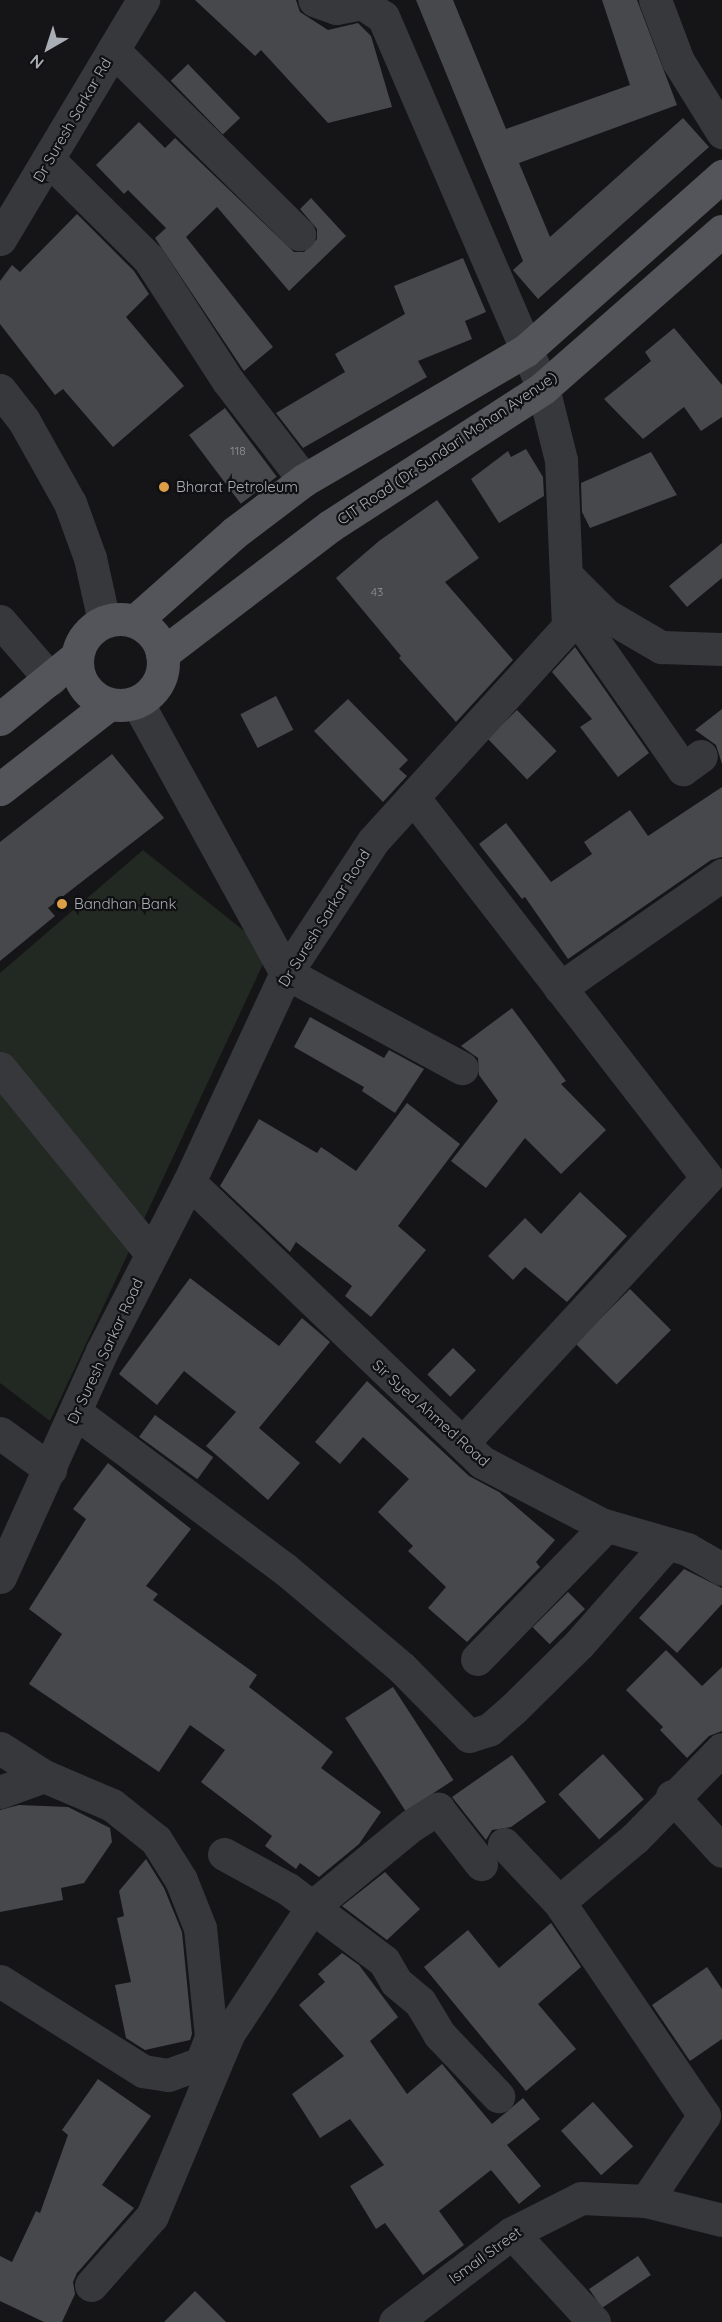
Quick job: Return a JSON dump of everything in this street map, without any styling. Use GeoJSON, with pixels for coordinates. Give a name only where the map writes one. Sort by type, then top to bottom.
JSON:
{"type":"FeatureCollection","features":[{"type":"Feature","properties":{"kind":"main road"},"geometry":{"type":"LineString","coordinates":[[123,703],[84,687],[76,657],[80,642],[119,621],[304,480],[525,351],[722,176]]}},
{"type":"Feature","properties":{"kind":"main road","name":"CIT Road (Dr. Sundari Mohan Avenue)"},"geometry":{"type":"LineString","coordinates":[[162,654],[330,526],[543,388],[722,231]]}},
{"type":"Feature","properties":{"kind":"main road"},"geometry":{"type":"LineString","coordinates":[[0,789],[123,703],[158,682],[162,654],[148,629],[119,621]]}},
{"type":"Feature","properties":{"kind":"main road"},"geometry":{"type":"LineString","coordinates":[[0,719],[76,657]]}},
{"type":"Feature","properties":{"kind":"street","name":"Dr Suresh Sarkar Rd"},"geometry":{"type":"LineString","coordinates":[[3,228],[49,160],[143,0]]}},
{"type":"Feature","properties":{"kind":"street"},"geometry":{"type":"LineString","coordinates":[[314,0],[336,8],[362,3],[383,17],[525,351],[543,388],[561,460],[569,578],[567,628]]}},
{"type":"Feature","properties":{"kind":"street"},"geometry":{"type":"LineString","coordinates":[[655,0],[678,61],[722,132]]}},
{"type":"Feature","properties":{"kind":"street"},"geometry":{"type":"LineString","coordinates":[[113,50],[299,234]]}},
{"type":"Feature","properties":{"kind":"street"},"geometry":{"type":"LineString","coordinates":[[49,160],[149,259],[228,381],[304,480]]}},
{"type":"Feature","properties":{"kind":"street"},"geometry":{"type":"LineString","coordinates":[[0,390],[24,421],[70,503],[90,558],[119,621]]}},
{"type":"Feature","properties":{"kind":"street"},"geometry":{"type":"LineString","coordinates":[[569,578],[606,615],[661,647],[722,649]]}},
{"type":"Feature","properties":{"kind":"street"},"geometry":{"type":"LineString","coordinates":[[567,628],[579,620],[683,769],[702,756]]}},
{"type":"Feature","properties":{"kind":"street"},"geometry":{"type":"LineString","coordinates":[[0,621],[50,679]]}},
{"type":"Feature","properties":{"kind":"street","name":"Dr Suresh Sarkar Road"},"geometry":{"type":"LineString","coordinates":[[0,1576],[75,1412],[151,1254],[189,1182],[286,973],[373,841],[567,628]]}},
{"type":"Feature","properties":{"kind":"street"},"geometry":{"type":"LineString","coordinates":[[123,703],[286,973],[462,1068]]}},
{"type":"Feature","properties":{"kind":"street"},"geometry":{"type":"LineString","coordinates":[[413,797],[707,1178],[464,1441]]}},
{"type":"Feature","properties":{"kind":"street"},"geometry":{"type":"LineString","coordinates":[[560,988],[722,875]]}},
{"type":"Feature","properties":{"kind":"street"},"geometry":{"type":"LineString","coordinates":[[0,1068],[151,1254]]}},
{"type":"Feature","properties":{"kind":"street","name":"Sir Syed Ahmed Road"},"geometry":{"type":"LineString","coordinates":[[189,1182],[384,1371],[464,1441],[483,1462],[606,1526],[687,1549],[722,1569]]}},
{"type":"Feature","properties":{"kind":"street"},"geometry":{"type":"LineString","coordinates":[[75,1412],[285,1569],[402,1668],[469,1736],[490,1730],[513,1709],[579,1644],[667,1544]]}},
{"type":"Feature","properties":{"kind":"street"},"geometry":{"type":"LineString","coordinates":[[0,1433],[50,1470]]}},
{"type":"Feature","properties":{"kind":"street"},"geometry":{"type":"LineString","coordinates":[[477,1659],[606,1526]]}},
{"type":"Feature","properties":{"kind":"street"},"geometry":{"type":"LineString","coordinates":[[0,1748],[44,1776],[112,1805],[156,1840],[174,1870],[200,1928],[211,2037],[201,2063],[168,2075],[143,2070],[0,1981]]}},
{"type":"Feature","properties":{"kind":"street"},"geometry":{"type":"LineString","coordinates":[[558,1902],[635,1838],[672,1797],[722,1749]]}},
{"type":"Feature","properties":{"kind":"street"},"geometry":{"type":"LineString","coordinates":[[0,1791],[44,1776]]}},
{"type":"Feature","properties":{"kind":"street"},"geometry":{"type":"LineString","coordinates":[[672,1797],[722,1851]]}},
{"type":"Feature","properties":{"kind":"street"},"geometry":{"type":"LineString","coordinates":[[91,2285],[152,2216],[228,2034],[312,1908],[412,1825],[438,1809],[493,1854],[558,1902],[705,2115],[646,2201]]}},
{"type":"Feature","properties":{"kind":"street"},"geometry":{"type":"LineString","coordinates":[[224,1854],[288,1889],[384,1961],[396,1982],[420,2002],[439,2034],[498,2096]]}},
{"type":"Feature","properties":{"kind":"street","name":"Ismail Street"},"geometry":{"type":"LineString","coordinates":[[395,2322],[512,2233],[581,2198],[646,2201],[722,2220]]}},
{"type":"Feature","properties":{"kind":"street"},"geometry":{"type":"LineString","coordinates":[[512,2233],[594,2322]]}},
{"type":"Feature","properties":{"kind":"shaded area"},"geometry":{"type":"Polygon","coordinates":[[[143,850],[269,951],[50,1421],[0,1383],[0,973],[143,850]]]}},
{"type":"Feature","properties":{"kind":"building"},"geometry":{"type":"Polygon","coordinates":[[[195,0],[296,0],[300,12],[328,30],[358,23],[371,36],[392,107],[328,123],[261,50],[255,56],[195,0]]]}},
{"type":"Feature","properties":{"kind":"building"},"geometry":{"type":"Polygon","coordinates":[[[416,0],[453,0],[506,129],[630,85],[602,0],[637,0],[677,105],[519,163],[550,237],[683,118],[709,147],[538,299],[513,270],[523,261],[416,0]]]}},
{"type":"Feature","properties":{"kind":"building"},"geometry":{"type":"Polygon","coordinates":[[[188,64],[240,118],[223,135],[171,81],[188,64]]]}},
{"type":"Feature","properties":{"kind":"building"},"geometry":{"type":"Polygon","coordinates":[[[139,122],[165,148],[175,138],[294,252],[304,252],[317,239],[317,229],[300,209],[311,198],[346,236],[289,291],[217,207],[186,237],[273,347],[244,371],[155,238],[166,228],[128,190],[124,194],[96,165],[139,122]]]}},
{"type":"Feature","properties":{"kind":"building"},"geometry":{"type":"Polygon","coordinates":[[[77,214],[134,271],[149,294],[126,317],[184,386],[113,447],[63,389],[55,395],[0,324],[0,281],[12,265],[20,272],[77,214]]]}},
{"type":"Feature","properties":{"kind":"building"},"geometry":{"type":"Polygon","coordinates":[[[463,258],[486,312],[465,321],[472,339],[418,361],[427,377],[303,448],[276,413],[345,372],[335,354],[405,314],[394,286],[463,258]]]}},
{"type":"Feature","properties":{"kind":"building"},"geometry":{"type":"Polygon","coordinates":[[[674,328],[722,385],[722,417],[701,431],[684,407],[643,439],[604,399],[651,361],[645,352],[674,328]]]}},
{"type":"Feature","properties":{"kind":"building"},"geometry":{"type":"Polygon","coordinates":[[[225,408],[277,477],[241,504],[189,435],[225,408]]]}},
{"type":"Feature","properties":{"kind":"building"},"geometry":{"type":"Polygon","coordinates":[[[526,449],[543,477],[544,496],[499,523],[471,479],[508,451],[511,457],[526,449]]]}},
{"type":"Feature","properties":{"kind":"building"},"geometry":{"type":"Polygon","coordinates":[[[651,452],[677,495],[590,528],[582,512],[581,483],[651,452]]]}},
{"type":"Feature","properties":{"kind":"building"},"geometry":{"type":"Polygon","coordinates":[[[437,500],[479,558],[445,582],[513,660],[456,722],[399,658],[401,656],[336,578],[379,541],[437,500]]]}},
{"type":"Feature","properties":{"kind":"building"},"geometry":{"type":"Polygon","coordinates":[[[722,543],[722,578],[687,607],[669,586],[722,543]]]}},
{"type":"Feature","properties":{"kind":"building"},"geometry":{"type":"Polygon","coordinates":[[[575,647],[649,753],[618,777],[580,727],[592,719],[552,672],[575,647]]]}},
{"type":"Feature","properties":{"kind":"building"},"geometry":{"type":"Polygon","coordinates":[[[276,696],[293,730],[258,748],[240,714],[276,696]]]}},
{"type":"Feature","properties":{"kind":"building"},"geometry":{"type":"Polygon","coordinates":[[[348,699],[408,760],[399,769],[407,776],[383,802],[314,731],[348,699]]]}},
{"type":"Feature","properties":{"kind":"building"},"geometry":{"type":"Polygon","coordinates":[[[722,709],[722,764],[716,745],[695,730],[722,709]]]}},
{"type":"Feature","properties":{"kind":"building"},"geometry":{"type":"Polygon","coordinates":[[[517,710],[557,751],[527,779],[488,738],[517,710]]]}},
{"type":"Feature","properties":{"kind":"building"},"geometry":{"type":"Polygon","coordinates":[[[112,754],[164,818],[48,908],[55,916],[0,961],[0,842],[112,754]]]}},
{"type":"Feature","properties":{"kind":"building"},"geometry":{"type":"Polygon","coordinates":[[[722,787],[722,857],[711,860],[568,959],[525,897],[522,899],[479,844],[506,823],[551,882],[592,854],[584,842],[630,810],[648,836],[722,787]]]}},
{"type":"Feature","properties":{"kind":"building"},"geometry":{"type":"Polygon","coordinates":[[[512,1008],[566,1081],[561,1084],[606,1130],[561,1174],[525,1138],[486,1188],[451,1161],[498,1101],[479,1075],[478,1058],[461,1046],[512,1008]]]}},
{"type":"Feature","properties":{"kind":"building"},"geometry":{"type":"Polygon","coordinates":[[[310,1017],[384,1058],[389,1050],[424,1069],[395,1113],[362,1091],[364,1087],[294,1047],[310,1017]]]}},
{"type":"Feature","properties":{"kind":"building"},"geometry":{"type":"Polygon","coordinates":[[[407,1103],[460,1144],[398,1226],[426,1250],[371,1317],[345,1296],[352,1286],[296,1242],[290,1252],[220,1186],[259,1119],[317,1153],[321,1147],[356,1171],[407,1103]]]}},
{"type":"Feature","properties":{"kind":"building"},"geometry":{"type":"Polygon","coordinates":[[[580,1192],[627,1236],[567,1302],[525,1267],[513,1280],[488,1256],[525,1218],[541,1234],[580,1192]]]}},
{"type":"Feature","properties":{"kind":"building"},"geometry":{"type":"Polygon","coordinates":[[[190,1278],[279,1346],[302,1318],[330,1342],[259,1428],[300,1463],[268,1500],[206,1446],[236,1412],[184,1371],[157,1405],[119,1374],[190,1278]]]}},
{"type":"Feature","properties":{"kind":"building"},"geometry":{"type":"Polygon","coordinates":[[[630,1289],[671,1330],[617,1384],[576,1343],[630,1289]]]}},
{"type":"Feature","properties":{"kind":"building"},"geometry":{"type":"Polygon","coordinates":[[[453,1348],[476,1370],[450,1397],[427,1375],[453,1348]]]}},
{"type":"Feature","properties":{"kind":"building"},"geometry":{"type":"Polygon","coordinates":[[[367,1381],[469,1476],[499,1492],[555,1540],[536,1562],[540,1567],[467,1642],[428,1608],[446,1587],[408,1551],[413,1546],[378,1512],[409,1479],[363,1437],[340,1464],[315,1442],[367,1381]]]}},
{"type":"Feature","properties":{"kind":"building"},"geometry":{"type":"Polygon","coordinates":[[[155,1415],[213,1457],[197,1479],[139,1437],[155,1415]]]}},
{"type":"Feature","properties":{"kind":"building"},"geometry":{"type":"Polygon","coordinates":[[[108,1463],[191,1529],[146,1586],[158,1594],[153,1600],[257,1675],[249,1687],[333,1752],[321,1768],[381,1812],[359,1844],[319,1877],[300,1863],[296,1869],[265,1846],[272,1836],[201,1782],[225,1750],[190,1725],[159,1772],[29,1684],[62,1634],[29,1609],[86,1519],[73,1509],[108,1463]]]}},
{"type":"Feature","properties":{"kind":"building"},"geometry":{"type":"Polygon","coordinates":[[[684,1569],[722,1588],[722,1604],[677,1653],[639,1618],[684,1569]]]}},
{"type":"Feature","properties":{"kind":"building"},"geometry":{"type":"Polygon","coordinates":[[[568,1592],[585,1609],[550,1644],[533,1627],[568,1592]]]}},
{"type":"Feature","properties":{"kind":"building"},"geometry":{"type":"Polygon","coordinates":[[[666,1650],[702,1686],[722,1667],[722,1731],[709,1736],[687,1758],[660,1730],[663,1727],[626,1690],[666,1650]]]}},
{"type":"Feature","properties":{"kind":"building"},"geometry":{"type":"Polygon","coordinates":[[[393,1687],[453,1780],[406,1811],[345,1718],[393,1687]]]}},
{"type":"Feature","properties":{"kind":"building"},"geometry":{"type":"Polygon","coordinates":[[[603,1754],[644,1799],[599,1839],[558,1794],[603,1754]]]}},
{"type":"Feature","properties":{"kind":"building"},"geometry":{"type":"Polygon","coordinates":[[[512,1755],[546,1802],[511,1827],[492,1830],[486,1840],[452,1797],[512,1755]]]}},
{"type":"Feature","properties":{"kind":"building"},"geometry":{"type":"Polygon","coordinates":[[[19,1805],[68,1807],[110,1828],[112,1842],[84,1883],[61,1888],[63,1900],[0,1912],[0,1810],[19,1805]]]}},
{"type":"Feature","properties":{"kind":"building"},"geometry":{"type":"Polygon","coordinates":[[[146,1859],[164,1888],[182,1932],[192,2034],[190,2040],[145,2050],[126,2038],[115,1985],[131,1982],[117,1918],[124,1916],[119,1891],[146,1859]]]}},
{"type":"Feature","properties":{"kind":"building"},"geometry":{"type":"Polygon","coordinates":[[[385,1872],[420,1909],[387,1940],[342,1906],[385,1872]]]}},
{"type":"Feature","properties":{"kind":"building"},"geometry":{"type":"Polygon","coordinates":[[[551,1923],[581,1967],[538,2004],[576,2049],[526,2091],[424,1967],[468,1930],[499,1968],[551,1923]]]}},
{"type":"Feature","properties":{"kind":"building"},"geometry":{"type":"Polygon","coordinates":[[[342,1953],[359,1965],[398,2017],[370,2041],[407,2094],[442,2064],[492,2124],[523,2098],[540,2119],[507,2145],[541,2186],[519,2204],[491,2170],[439,2211],[464,2245],[423,2275],[385,2223],[376,2229],[350,2186],[384,2165],[350,2119],[320,2138],[292,2094],[344,2056],[299,2005],[325,1982],[318,1974],[342,1953]]]}},
{"type":"Feature","properties":{"kind":"building"},"geometry":{"type":"Polygon","coordinates":[[[707,1967],[722,1989],[722,2039],[690,2061],[652,2005],[707,1967]]]}},
{"type":"Feature","properties":{"kind":"building"},"geometry":{"type":"Polygon","coordinates":[[[98,2079],[151,2116],[102,2185],[134,2208],[77,2273],[73,2282],[75,2294],[62,2322],[44,2322],[0,2301],[0,2256],[12,2262],[36,2211],[40,2213],[68,2135],[62,2130],[98,2079]]]}},
{"type":"Feature","properties":{"kind":"building"},"geometry":{"type":"Polygon","coordinates":[[[593,2102],[633,2147],[601,2175],[561,2131],[593,2102]]]}},
{"type":"Feature","properties":{"kind":"building"},"geometry":{"type":"Polygon","coordinates":[[[638,2256],[651,2275],[602,2308],[589,2289],[638,2256]]]}},
{"type":"Feature","properties":{"kind":"building"},"geometry":{"type":"Polygon","coordinates":[[[195,2291],[226,2322],[164,2322],[195,2291]]]}},
{"type":"Feature","properties":{"kind":"place","name":"Bharat Petroleum"},"geometry":{"type":"Point","coordinates":[164,487]}},
{"type":"Feature","properties":{"kind":"place","name":"Bandhan Bank"},"geometry":{"type":"Point","coordinates":[62,904]}}]}
